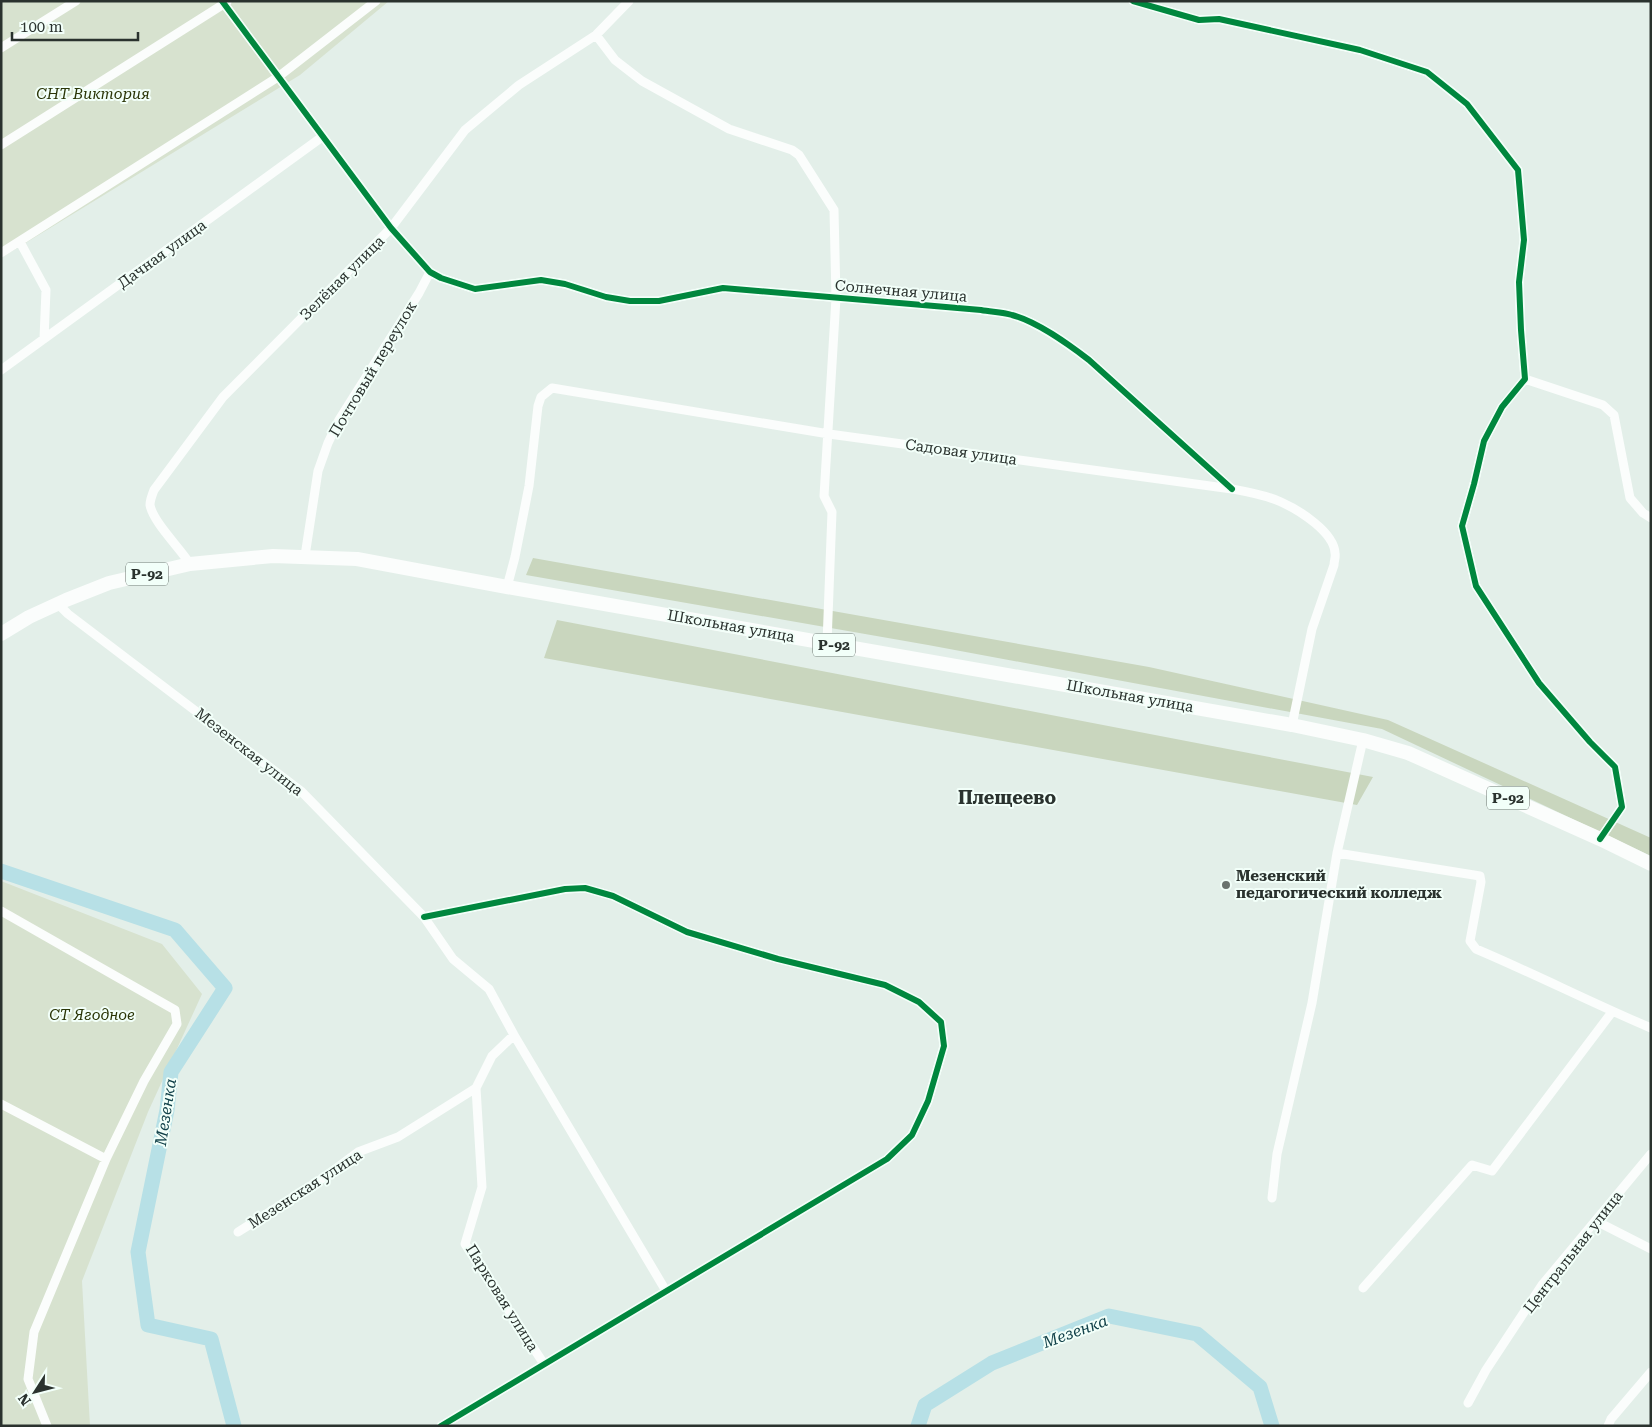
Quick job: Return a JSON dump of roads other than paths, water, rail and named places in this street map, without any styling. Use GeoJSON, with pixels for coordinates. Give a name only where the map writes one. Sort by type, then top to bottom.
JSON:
{"type":"FeatureCollection","features":[{"type":"Feature","properties":{"kind":"main road","name":"Р-92"},"geometry":{"type":"LineString","coordinates":[[1,634],[29,617],[108,584],[190,564],[273,556],[305,556]]}},
{"type":"Feature","properties":{"kind":"main road","name":"Школьная улица"},"geometry":{"type":"LineString","coordinates":[[305,556],[357,559],[1292,725],[1363,740]]}},
{"type":"Feature","properties":{"kind":"main road","name":"Р-92"},"geometry":{"type":"LineString","coordinates":[[1363,740],[1408,753],[1600,839],[1651,864]]}},
{"type":"Feature","properties":{"kind":"street"},"geometry":{"type":"LineString","coordinates":[[1,48],[76,1]]}},
{"type":"Feature","properties":{"kind":"street"},"geometry":{"type":"LineString","coordinates":[[1,253],[278,77],[376,1]]}},
{"type":"Feature","properties":{"kind":"street","name":"Зелёная улица"},"geometry":{"type":"LineString","coordinates":[[190,564],[182,551],[153,516],[150,503],[154,490],[223,397],[391,228],[465,130],[519,86],[596,35],[629,1]]}},
{"type":"Feature","properties":{"kind":"street"},"geometry":{"type":"LineString","coordinates":[[1133,1],[1199,20],[1219,19],[1360,50],[1426,72],[1467,104],[1518,170],[1524,240],[1519,282],[1525,379],[1502,407],[1484,441],[1462,526],[1476,586],[1486,602],[1539,683],[1590,742],[1615,767],[1622,807],[1600,839]]}},
{"type":"Feature","properties":{"kind":"street"},"geometry":{"type":"LineString","coordinates":[[1,145],[225,2],[322,138],[391,228],[430,272]]}},
{"type":"Feature","properties":{"kind":"street"},"geometry":{"type":"LineString","coordinates":[[596,35],[615,60],[642,81],[729,129],[792,150],[799,155],[834,210],[836,298],[824,496],[832,512],[827,643]]}},
{"type":"Feature","properties":{"kind":"street","name":"Дачная улица"},"geometry":{"type":"LineString","coordinates":[[1,370],[322,138]]}},
{"type":"Feature","properties":{"kind":"street"},"geometry":{"type":"LineString","coordinates":[[20,242],[46,290],[44,339]]}},
{"type":"Feature","properties":{"kind":"street","name":"Солнечная улица"},"geometry":{"type":"LineString","coordinates":[[430,272],[442,278],[475,288],[541,280],[565,284],[606,297],[630,302],[659,301],[723,288],[981,310],[1013,315],[1064,341],[1089,360],[1232,489]]}},
{"type":"Feature","properties":{"kind":"street","name":"Почтовый переулок"},"geometry":{"type":"LineString","coordinates":[[305,556],[318,472],[328,443],[430,272]]}},
{"type":"Feature","properties":{"kind":"street"},"geometry":{"type":"LineString","coordinates":[[1525,379],[1603,405],[1614,415],[1630,498],[1651,518]]}},
{"type":"Feature","properties":{"kind":"street","name":"Садовая улица"},"geometry":{"type":"LineString","coordinates":[[507,587],[529,486],[538,406],[541,397],[552,388],[829,434],[1232,489],[1262,495],[1281,502],[1325,532],[1336,554],[1312,629],[1292,725]]}},
{"type":"Feature","properties":{"kind":"street","name":"Мезенская улица"},"geometry":{"type":"LineString","coordinates":[[58,604],[68,614],[301,790],[424,918],[453,959],[489,990],[666,1291]]}},
{"type":"Feature","properties":{"kind":"street"},"geometry":{"type":"LineString","coordinates":[[1272,1198],[1277,1154],[1312,1003],[1338,853],[1363,740]]}},
{"type":"Feature","properties":{"kind":"street"},"geometry":{"type":"LineString","coordinates":[[1338,853],[1480,876],[1481,882],[1470,940],[1476,949],[1651,1028]]}},
{"type":"Feature","properties":{"kind":"street"},"geometry":{"type":"LineString","coordinates":[[424,918],[564,889],[586,888],[613,896],[687,932],[778,959],[885,985],[919,1002],[941,1022],[944,1046],[928,1101],[912,1135],[887,1159],[441,1426]]}},
{"type":"Feature","properties":{"kind":"street"},"geometry":{"type":"LineString","coordinates":[[1,911],[175,1010],[177,1024],[144,1081],[106,1159],[34,1332],[28,1379],[47,1426]]}},
{"type":"Feature","properties":{"kind":"street"},"geometry":{"type":"LineString","coordinates":[[1363,1288],[1472,1166],[1492,1170],[1612,1012]]}},
{"type":"Feature","properties":{"kind":"street","name":"Парковая улица"},"geometry":{"type":"LineString","coordinates":[[514,1035],[492,1056],[476,1088],[482,1188],[465,1244],[544,1364]]}},
{"type":"Feature","properties":{"kind":"street","name":"Мезенская улица"},"geometry":{"type":"LineString","coordinates":[[238,1232],[323,1178],[358,1152],[398,1137],[476,1088]]}},
{"type":"Feature","properties":{"kind":"street"},"geometry":{"type":"LineString","coordinates":[[1,1104],[106,1159]]}},
{"type":"Feature","properties":{"kind":"street","name":"Центральная улица"},"geometry":{"type":"LineString","coordinates":[[1468,1403],[1486,1370],[1542,1285],[1651,1154]]}},
{"type":"Feature","properties":{"kind":"street"},"geometry":{"type":"LineString","coordinates":[[1596,1221],[1651,1249]]}},
{"type":"Feature","properties":{"kind":"street"},"geometry":{"type":"LineString","coordinates":[[1608,1426],[1610,1419],[1651,1372]]}},
{"type":"Feature","properties":{"kind":"waterway","name":"Мезенка"},"geometry":{"type":"LineString","coordinates":[[1,871],[175,930],[225,988],[171,1072],[167,1110],[138,1252],[148,1325],[211,1339],[234,1426]]}},
{"type":"Feature","properties":{"kind":"waterway","name":"Мезенка"},"geometry":{"type":"LineString","coordinates":[[918,1426],[925,1405],[992,1363],[1109,1316],[1197,1334],[1260,1387],[1272,1426]]}},
{"type":"Feature","properties":{"kind":"place","name":"Мезенский педагогический колледж"},"geometry":{"type":"Point","coordinates":[1226,885]}},
{"type":"Feature","properties":{"kind":"district","name":"Плещеево"},"geometry":{"type":"Point","coordinates":[1007,798]}},
{"type":"Feature","properties":{"kind":"park label","name":"СНТ Виктория"},"geometry":{"type":"Point","coordinates":[93,94]}},
{"type":"Feature","properties":{"kind":"park label","name":"СТ Ягодное"},"geometry":{"type":"Point","coordinates":[92,1015]}}]}
